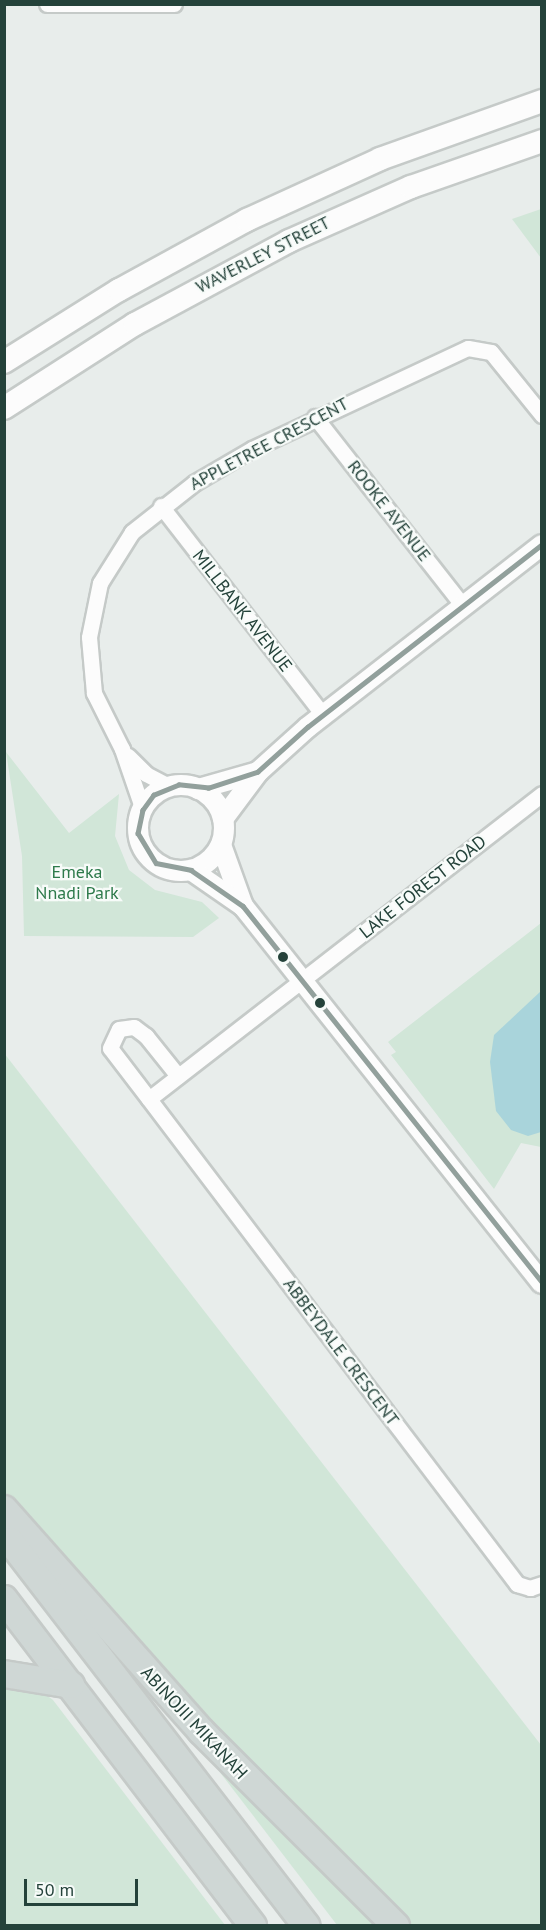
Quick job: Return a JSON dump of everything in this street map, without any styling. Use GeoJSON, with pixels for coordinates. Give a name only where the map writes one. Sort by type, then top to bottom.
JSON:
{"type":"FeatureCollection","features":[{"type":"Feature","properties":{"kind":"main road","name":"WAVERLEY STREET"},"geometry":{"type":"LineString","coordinates":[[4,362],[110,295],[247,220],[380,159],[542,101]]}},
{"type":"Feature","properties":{"kind":"main road","name":"WAVERLEY STREET"},"geometry":{"type":"LineString","coordinates":[[4,408],[135,324],[289,241],[411,187],[542,141]]}},
{"type":"Feature","properties":{"kind":"main road","name":"ABINOJII MIKANAH"},"geometry":{"type":"LineString","coordinates":[[4,1509],[201,1731],[396,1926]]}},
{"type":"Feature","properties":{"kind":"main road"},"geometry":{"type":"LineString","coordinates":[[4,1534],[306,1926]]}},
{"type":"Feature","properties":{"kind":"main road"},"geometry":{"type":"LineString","coordinates":[[4,1599],[254,1926]]}},
{"type":"Feature","properties":{"kind":"main road"},"geometry":{"type":"LineString","coordinates":[[4,1674],[71,1685]]}},
{"type":"Feature","properties":{"kind":"main road"},"geometry":{"type":"LineString","coordinates":[[222,1884],[267,1926]]}},
{"type":"Feature","properties":{"kind":"street"},"geometry":{"type":"LineString","coordinates":[[47,4],[174,4]]}},
{"type":"Feature","properties":{"kind":"street","name":"APPLETREE CRESCENT"},"geometry":{"type":"LineString","coordinates":[[143,810],[122,749],[94,693],[89,637],[93,610],[113,558],[161,506],[315,417],[477,346],[498,359],[542,415]]}},
{"type":"Feature","properties":{"kind":"street","name":"ROOKE AVENUE"},"geometry":{"type":"LineString","coordinates":[[315,417],[464,606]]}},
{"type":"Feature","properties":{"kind":"street","name":"MILLBANK AVENUE"},"geometry":{"type":"LineString","coordinates":[[161,506],[323,715]]}},
{"type":"Feature","properties":{"kind":"street"},"geometry":{"type":"LineString","coordinates":[[223,819],[258,772],[323,715],[542,545]]}},
{"type":"Feature","properties":{"kind":"street","name":"APPLETREE CRESCENT"},"geometry":{"type":"LineString","coordinates":[[122,749],[146,774],[170,787]]}},
{"type":"Feature","properties":{"kind":"street"},"geometry":{"type":"LineString","coordinates":[[220,845],[203,865],[191,870],[167,869],[147,855],[138,833],[143,810],[154,795],[170,787],[198,789],[258,772]]}},
{"type":"Feature","properties":{"kind":"street"},"geometry":{"type":"LineString","coordinates":[[198,789],[218,807],[223,819],[220,845],[243,906]]}},
{"type":"Feature","properties":{"kind":"street","name":"LAKE FOREST ROAD"},"geometry":{"type":"LineString","coordinates":[[303,980],[542,794]]}},
{"type":"Feature","properties":{"kind":"street"},"geometry":{"type":"LineString","coordinates":[[191,870],[243,906],[542,1283]]}},
{"type":"Feature","properties":{"kind":"street"},"geometry":{"type":"LineString","coordinates":[[149,1099],[303,980]]}},
{"type":"Feature","properties":{"kind":"street","name":"ABBEYDALE CRESCENT"},"geometry":{"type":"LineString","coordinates":[[178,1076],[134,1027],[119,1029],[110,1048],[517,1584],[530,1588],[542,1584]]}},
{"type":"Feature","properties":{"kind":"green space"},"geometry":{"type":"Polygon","coordinates":[[[542,209],[541,258],[512,219],[542,209]]]}},
{"type":"Feature","properties":{"kind":"green space","name":"Emeka Nnadi Park"},"geometry":{"type":"Polygon","coordinates":[[[6,752],[69,833],[119,794],[115,836],[129,870],[155,890],[202,902],[219,918],[193,937],[24,936],[22,856],[6,752]]]}},
{"type":"Feature","properties":{"kind":"green space"},"geometry":{"type":"Polygon","coordinates":[[[541,923],[541,1147],[521,1143],[494,1189],[391,1055],[396,1052],[388,1042],[541,923]]]}},
{"type":"Feature","properties":{"kind":"green space"},"geometry":{"type":"Polygon","coordinates":[[[4,1053],[541,1745],[541,1925],[337,1925],[5,1492],[4,1053]]]}},
{"type":"Feature","properties":{"kind":"green space"},"geometry":{"type":"Polygon","coordinates":[[[14,1686],[41,1691],[53,1700],[225,1925],[5,1925],[4,1687],[14,1686]]]}},
{"type":"Feature","properties":{"kind":"water"},"geometry":{"type":"Polygon","coordinates":[[[541,991],[541,1132],[528,1136],[511,1130],[496,1111],[490,1062],[494,1035],[541,991]]]}},
{"type":"Feature","properties":{"kind":"transit line"},"geometry":{"type":"LineString","coordinates":[[542,545],[308,727],[258,772],[209,788],[179,785],[154,795],[143,810],[138,833],[156,863],[191,870],[243,906],[542,1282]]}}]}
